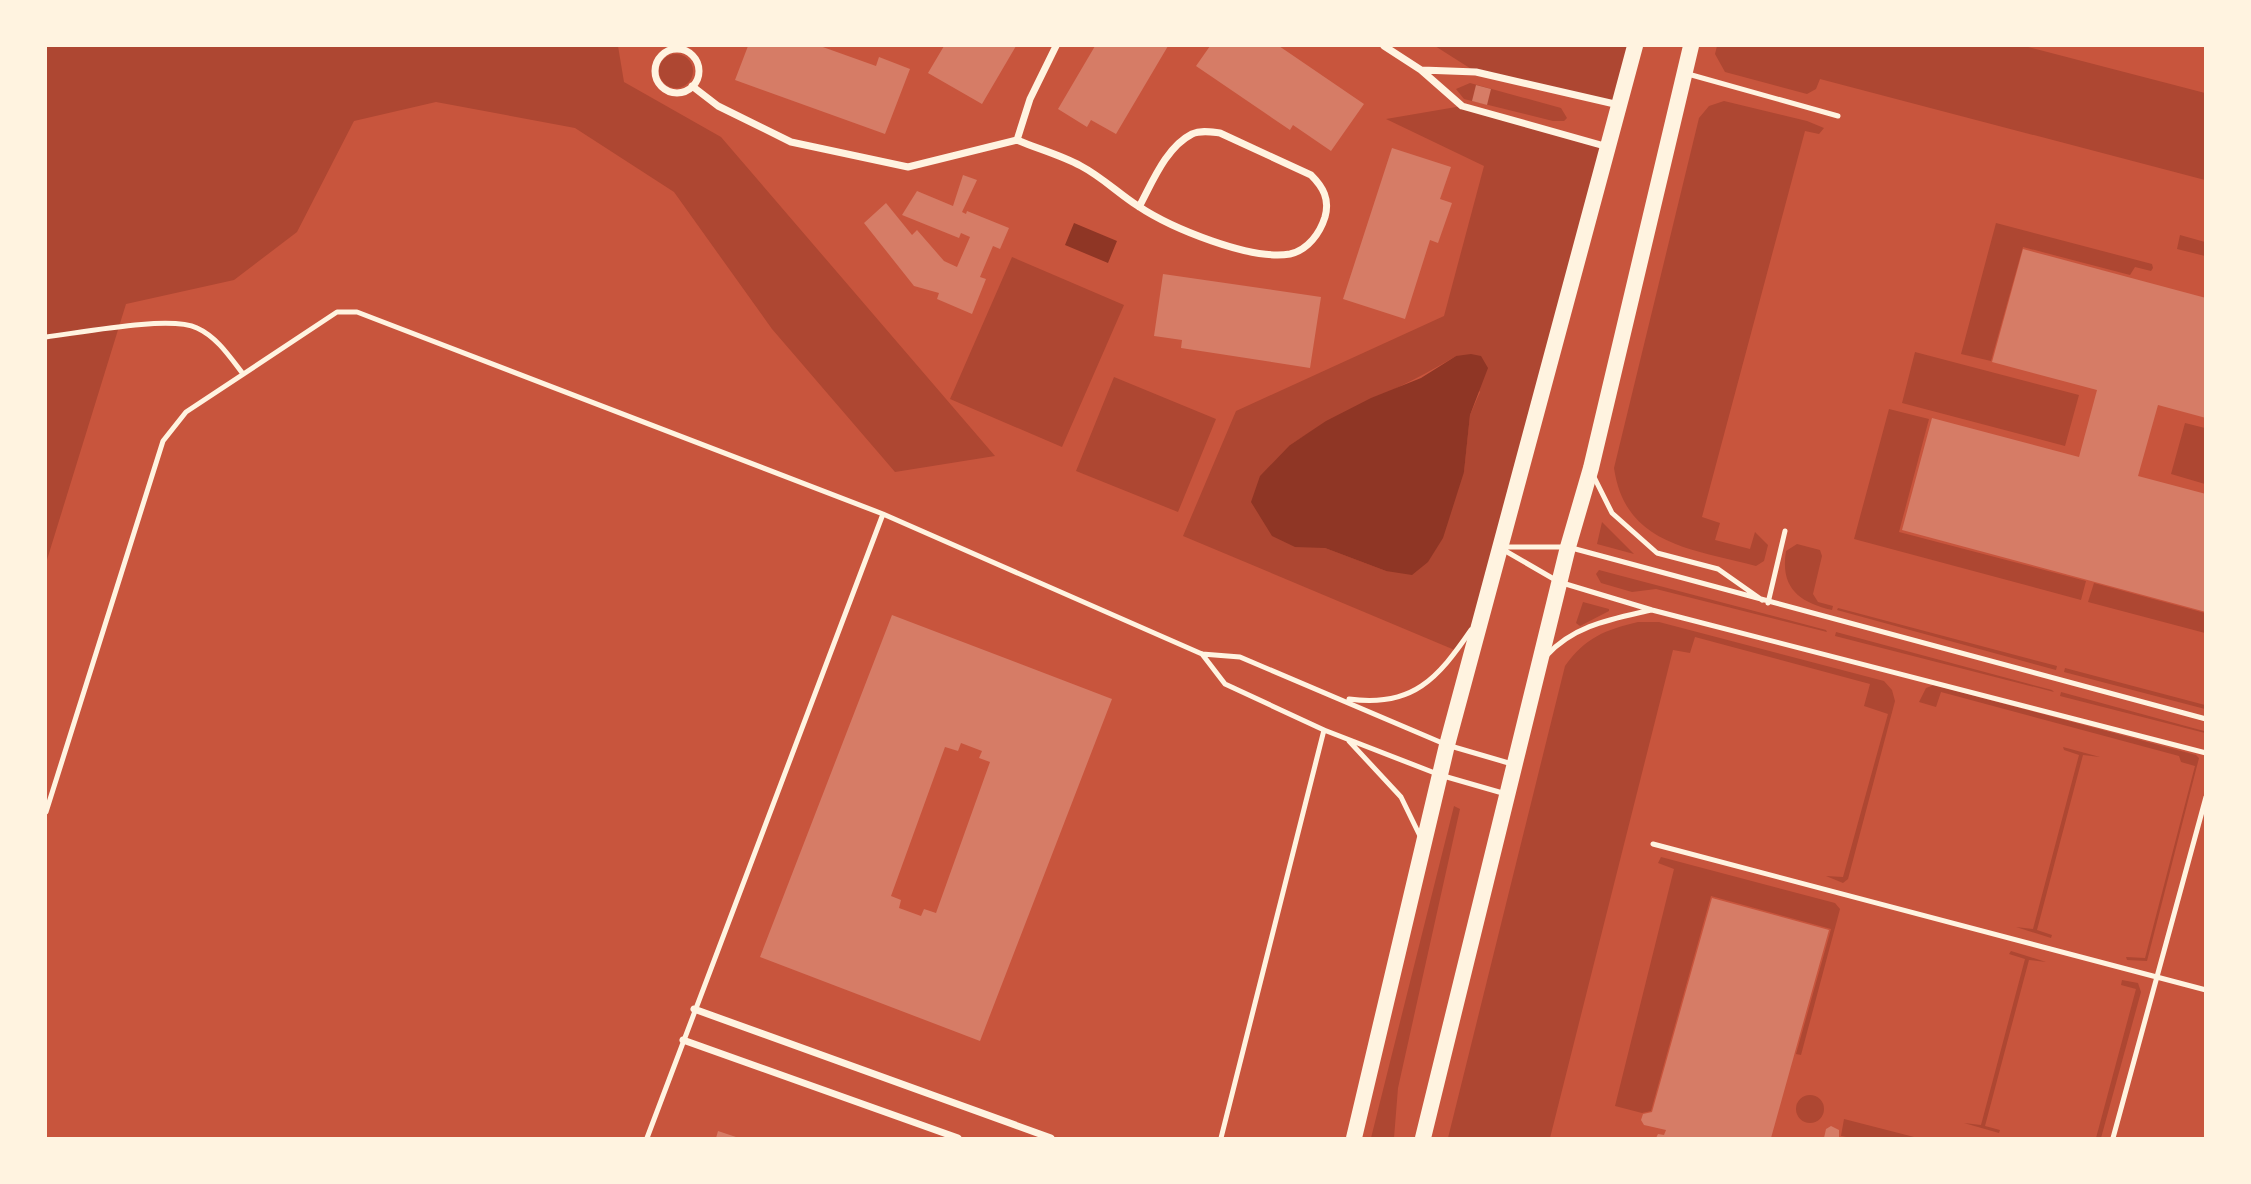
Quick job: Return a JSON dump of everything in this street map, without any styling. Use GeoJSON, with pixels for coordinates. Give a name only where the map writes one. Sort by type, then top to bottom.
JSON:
{"type":"FeatureCollection","features":[{"type":"Feature","properties":{"kind":"main road"},"geometry":{"type":"LineString","coordinates":[[1354,1139],[1447,745],[1635,46]]}},
{"type":"Feature","properties":{"kind":"main road"},"geometry":{"type":"LineString","coordinates":[[1423,1139],[1461,976],[1517,765],[1559,582],[1591,468],[1692,46]]}},
{"type":"Feature","properties":{"kind":"street"},"geometry":{"type":"LineString","coordinates":[[1017,140],[1030,99],[1056,46]]}},
{"type":"Feature","properties":{"kind":"street"},"geometry":{"type":"LineString","coordinates":[[1384,46],[1421,70],[1462,106],[1608,147]]}},
{"type":"Feature","properties":{"kind":"street"},"geometry":{"type":"LineString","coordinates":[[671,49],[691,54],[699,73],[692,86],[679,93],[665,90],[654,71],[659,57],[671,49]]}},
{"type":"Feature","properties":{"kind":"street"},"geometry":{"type":"LineString","coordinates":[[1421,70],[1476,72],[1619,105]]}},
{"type":"Feature","properties":{"kind":"street"},"geometry":{"type":"LineString","coordinates":[[692,86],[711,102],[791,142],[908,167],[1017,140],[1080,166],[1139,207],[1198,236],[1255,251],[1289,254],[1307,246],[1320,231],[1327,199],[1321,185],[1311,174],[1220,133],[1204,131],[1192,134],[1180,144],[1159,169],[1139,207]]}},
{"type":"Feature","properties":{"kind":"street"},"geometry":{"type":"LineString","coordinates":[[694,1009],[1051,1139]]}},
{"type":"Feature","properties":{"kind":"street"},"geometry":{"type":"LineString","coordinates":[[683,1040],[958,1139]]}},
{"type":"Feature","properties":{"kind":"lane"},"geometry":{"type":"LineString","coordinates":[[1685,73],[1838,116]]}},
{"type":"Feature","properties":{"kind":"lane"},"geometry":{"type":"LineString","coordinates":[[46,812],[163,441],[186,412],[337,312],[357,312],[883,514],[1202,654],[1240,657],[1447,745],[1517,765]]}},
{"type":"Feature","properties":{"kind":"lane"},"geometry":{"type":"LineString","coordinates":[[46,337],[165,323],[196,327],[222,346],[243,374]]}},
{"type":"Feature","properties":{"kind":"lane"},"geometry":{"type":"LineString","coordinates":[[1591,468],[1612,513],[1657,553],[1718,569],[1766,603]]}},
{"type":"Feature","properties":{"kind":"lane"},"geometry":{"type":"LineString","coordinates":[[647,1139],[883,514]]}},
{"type":"Feature","properties":{"kind":"lane"},"geometry":{"type":"LineString","coordinates":[[1766,603],[1785,531]]}},
{"type":"Feature","properties":{"kind":"lane"},"geometry":{"type":"LineString","coordinates":[[1499,547],[1568,547],[1766,603],[2206,719]]}},
{"type":"Feature","properties":{"kind":"lane"},"geometry":{"type":"LineString","coordinates":[[1499,547],[1559,582],[1653,610],[2206,753]]}},
{"type":"Feature","properties":{"kind":"lane"},"geometry":{"type":"LineString","coordinates":[[1539,663],[1555,646],[1592,624],[1653,610]]}},
{"type":"Feature","properties":{"kind":"lane"},"geometry":{"type":"LineString","coordinates":[[1340,698],[1383,698],[1414,691],[1440,674],[1481,616]]}},
{"type":"Feature","properties":{"kind":"lane"},"geometry":{"type":"LineString","coordinates":[[1202,654],[1225,684],[1324,730],[1440,775],[1508,794]]}},
{"type":"Feature","properties":{"kind":"lane"},"geometry":{"type":"LineString","coordinates":[[1221,1139],[1324,730]]}},
{"type":"Feature","properties":{"kind":"lane"},"geometry":{"type":"LineString","coordinates":[[1347,739],[1401,797],[1416,823],[1424,847]]}},
{"type":"Feature","properties":{"kind":"lane"},"geometry":{"type":"LineString","coordinates":[[2113,1139],[2206,797]]}},
{"type":"Feature","properties":{"kind":"lane"},"geometry":{"type":"LineString","coordinates":[[1653,844],[2206,990]]}},
{"type":"Feature","properties":{"kind":"shaded area"},"geometry":{"type":"Polygon","coordinates":[[[46,46],[618,46],[624,82],[721,137],[995,456],[895,472],[772,329],[674,192],[575,128],[436,102],[354,121],[297,232],[234,280],[126,304],[46,563],[46,46]]]}},
{"type":"Feature","properties":{"kind":"shaded area"},"geometry":{"type":"Polygon","coordinates":[[[1435,46],[1635,46],[1619,105],[1476,72],[1435,46]]]}},
{"type":"Feature","properties":{"kind":"shaded area"},"geometry":{"type":"Polygon","coordinates":[[[1717,46],[2024,46],[2205,93],[2205,180],[1820,79],[1816,89],[1807,94],[1725,72],[1715,54],[1717,46]]]}},
{"type":"Feature","properties":{"kind":"shaded area"},"geometry":{"type":"Polygon","coordinates":[[[676,54],[688,59],[693,71],[688,83],[676,88],[664,83],[659,71],[664,59],[676,54]]]}},
{"type":"Feature","properties":{"kind":"shaded area"},"geometry":{"type":"Polygon","coordinates":[[[1470,83],[1561,108],[1567,118],[1564,121],[1553,121],[1464,99],[1456,89],[1470,83]]]}},
{"type":"Feature","properties":{"kind":"shaded area"},"geometry":{"type":"Polygon","coordinates":[[[1724,101],[1807,121],[1824,128],[1819,134],[1805,131],[1702,517],[1720,523],[1715,540],[1750,549],[1755,532],[1768,545],[1764,561],[1756,566],[1686,548],[1665,540],[1647,528],[1632,513],[1621,494],[1614,468],[1699,118],[1709,106],[1724,101]]]}},
{"type":"Feature","properties":{"kind":"shaded area"},"geometry":{"type":"Polygon","coordinates":[[[1462,106],[1608,147],[1481,616],[1457,651],[1183,536],[1236,411],[1444,316],[1484,166],[1386,119],[1462,106]],[[1456,356],[1290,445],[1325,548],[1386,571],[1464,472],[1470,415],[1480,392],[1456,356]]]}},
{"type":"Feature","properties":{"kind":"shaded area"},"geometry":{"type":"Polygon","coordinates":[[[1074,223],[1117,241],[1108,263],[1065,245],[1074,223]]]}},
{"type":"Feature","properties":{"kind":"shaded area"},"geometry":{"type":"Polygon","coordinates":[[[1996,223],[2152,264],[2153,268],[2151,271],[2135,267],[2130,275],[2023,247],[1991,361],[1961,354],[1996,223]]]}},
{"type":"Feature","properties":{"kind":"shaded area"},"geometry":{"type":"Polygon","coordinates":[[[2180,235],[2205,242],[2205,256],[2177,249],[2180,235]]]}},
{"type":"Feature","properties":{"kind":"shaded area"},"geometry":{"type":"Polygon","coordinates":[[[1012,257],[1124,305],[1062,447],[950,399],[1012,257]]]}},
{"type":"Feature","properties":{"kind":"shaded area"},"geometry":{"type":"Polygon","coordinates":[[[1915,352],[2079,395],[2065,446],[1902,403],[1915,352]]]}},
{"type":"Feature","properties":{"kind":"shaded area"},"geometry":{"type":"Polygon","coordinates":[[[1456,356],[1481,356],[1488,368],[1470,415],[1464,472],[1443,538],[1428,562],[1412,575],[1386,571],[1325,548],[1295,547],[1272,536],[1251,502],[1260,476],[1290,445],[1326,421],[1371,398],[1421,378],[1456,356]]]}},
{"type":"Feature","properties":{"kind":"shaded area"},"geometry":{"type":"Polygon","coordinates":[[[1114,377],[1216,419],[1178,512],[1076,471],[1114,377]]]}},
{"type":"Feature","properties":{"kind":"shaded area"},"geometry":{"type":"Polygon","coordinates":[[[1889,409],[1929,419],[1899,532],[2086,581],[2081,600],[1854,539],[1889,409]]]}},
{"type":"Feature","properties":{"kind":"shaded area"},"geometry":{"type":"Polygon","coordinates":[[[2185,423],[2205,428],[2205,484],[2171,474],[2185,423]]]}},
{"type":"Feature","properties":{"kind":"shaded area"},"geometry":{"type":"Polygon","coordinates":[[[1602,522],[1634,554],[1597,544],[1602,522]]]}},
{"type":"Feature","properties":{"kind":"shaded area"},"geometry":{"type":"Polygon","coordinates":[[[1797,544],[1820,550],[1822,556],[1813,594],[1818,602],[1833,606],[1832,610],[1801,598],[1789,584],[1785,564],[1786,551],[1797,544]]]}},
{"type":"Feature","properties":{"kind":"shaded area"},"geometry":{"type":"Polygon","coordinates":[[[1599,570],[1827,632],[1656,589],[1632,592],[1601,583],[1596,574],[1599,570]]]}},
{"type":"Feature","properties":{"kind":"shaded area"},"geometry":{"type":"Polygon","coordinates":[[[2094,583],[2205,613],[2205,633],[2088,602],[2094,583]]]}},
{"type":"Feature","properties":{"kind":"shaded area"},"geometry":{"type":"Polygon","coordinates":[[[1583,602],[1609,611],[1580,626],[1576,623],[1583,602]]]}},
{"type":"Feature","properties":{"kind":"shaded area"},"geometry":{"type":"Polygon","coordinates":[[[1838,608],[2057,666],[2056,670],[1837,610],[1838,608]]]}},
{"type":"Feature","properties":{"kind":"shaded area"},"geometry":{"type":"Polygon","coordinates":[[[1638,622],[1659,622],[1884,681],[1892,690],[1895,701],[1848,879],[1843,883],[1826,876],[1843,877],[1888,714],[1864,706],[1870,684],[1695,637],[1690,653],[1673,650],[1550,1138],[1448,1138],[1565,666],[1581,648],[1597,636],[1638,622]]]}},
{"type":"Feature","properties":{"kind":"shaded area"},"geometry":{"type":"Polygon","coordinates":[[[1836,632],[2052,690],[2054,692],[1835,636],[1836,632]]]}},
{"type":"Feature","properties":{"kind":"shaded area"},"geometry":{"type":"Polygon","coordinates":[[[2065,668],[2205,705],[2205,709],[2064,672],[2065,668]]]}},
{"type":"Feature","properties":{"kind":"shaded area"},"geometry":{"type":"Polygon","coordinates":[[[1934,685],[2199,758],[2147,961],[2127,960],[2126,957],[2145,958],[2195,766],[2181,762],[2179,756],[1941,692],[1936,707],[1919,702],[1926,688],[1934,685]]]}},
{"type":"Feature","properties":{"kind":"shaded area"},"geometry":{"type":"Polygon","coordinates":[[[2061,692],[2204,731],[2205,733],[2060,696],[2061,692]]]}},
{"type":"Feature","properties":{"kind":"shaded area"},"geometry":{"type":"Polygon","coordinates":[[[2063,747],[2100,757],[2083,755],[2037,930],[2052,935],[2051,938],[2016,927],[2033,929],[2079,755],[2064,750],[2063,747]]]}},
{"type":"Feature","properties":{"kind":"shaded area"},"geometry":{"type":"Polygon","coordinates":[[[1454,806],[1460,809],[1398,1088],[1394,1138],[1371,1138],[1454,806]]]}},
{"type":"Feature","properties":{"kind":"shaded area"},"geometry":{"type":"Polygon","coordinates":[[[1661,857],[1835,903],[1840,909],[1801,1055],[1796,1054],[1831,929],[1711,896],[1651,1111],[1642,1113],[1615,1106],[1674,869],[1658,863],[1661,857]]]}},
{"type":"Feature","properties":{"kind":"shaded area"},"geometry":{"type":"Polygon","coordinates":[[[2011,951],[2046,962],[2029,960],[1985,1126],[2000,1130],[1999,1133],[1964,1123],[1981,1125],[2025,959],[2009,954],[2011,951]]]}},
{"type":"Feature","properties":{"kind":"shaded area"},"geometry":{"type":"Polygon","coordinates":[[[2122,980],[2138,983],[2141,992],[2101,1138],[2096,1138],[2136,989],[2121,985],[2122,980]]]}},
{"type":"Feature","properties":{"kind":"shaded area"},"geometry":{"type":"Polygon","coordinates":[[[1810,1095],[1820,1099],[1824,1109],[1820,1119],[1810,1123],[1800,1119],[1796,1109],[1800,1099],[1810,1095]]]}},
{"type":"Feature","properties":{"kind":"shaded area"},"geometry":{"type":"Polygon","coordinates":[[[1844,1119],[1918,1138],[1841,1136],[1844,1119]]]}},
{"type":"Feature","properties":{"kind":"building"},"geometry":{"type":"Polygon","coordinates":[[[748,46],[820,46],[876,66],[879,57],[910,69],[885,134],[735,80],[748,46]]]}},
{"type":"Feature","properties":{"kind":"building"},"geometry":{"type":"Polygon","coordinates":[[[944,46],[1016,46],[982,104],[928,73],[944,46]]]}},
{"type":"Feature","properties":{"kind":"building"},"geometry":{"type":"Polygon","coordinates":[[[1095,46],[1168,46],[1116,134],[1091,120],[1087,127],[1058,109],[1095,46]]]}},
{"type":"Feature","properties":{"kind":"building"},"geometry":{"type":"Polygon","coordinates":[[[1210,46],[1279,46],[1364,104],[1331,151],[1293,125],[1290,130],[1196,66],[1210,46]]]}},
{"type":"Feature","properties":{"kind":"building"},"geometry":{"type":"Polygon","coordinates":[[[1476,85],[1491,89],[1487,105],[1472,101],[1476,85]]]}},
{"type":"Feature","properties":{"kind":"building"},"geometry":{"type":"Polygon","coordinates":[[[1392,148],[1451,167],[1440,199],[1452,203],[1438,243],[1430,240],[1405,319],[1343,299],[1392,148]]]}},
{"type":"Feature","properties":{"kind":"building"},"geometry":{"type":"Polygon","coordinates":[[[963,175],[977,180],[962,212],[966,214],[967,211],[1009,228],[1000,249],[993,246],[980,277],[986,279],[972,314],[937,299],[939,293],[914,286],[864,223],[886,203],[912,235],[917,230],[944,261],[957,267],[970,237],[961,233],[959,238],[902,215],[917,191],[953,206],[963,175]]]}},
{"type":"Feature","properties":{"kind":"building"},"geometry":{"type":"Polygon","coordinates":[[[2023,249],[2206,298],[2206,418],[2158,405],[2138,476],[2206,494],[2206,612],[1902,530],[1932,418],[2079,457],[2097,390],[1992,362],[2023,249]]]}},
{"type":"Feature","properties":{"kind":"building"},"geometry":{"type":"Polygon","coordinates":[[[1163,274],[1321,297],[1310,368],[1181,348],[1182,340],[1154,336],[1163,274]]]}},
{"type":"Feature","properties":{"kind":"building"},"geometry":{"type":"Polygon","coordinates":[[[892,615],[1112,699],[980,1041],[760,957],[892,615]],[[961,743],[958,751],[945,747],[891,896],[901,900],[899,908],[921,916],[924,909],[936,913],[990,762],[979,758],[982,751],[961,743]]]}},
{"type":"Feature","properties":{"kind":"building"},"geometry":{"type":"Polygon","coordinates":[[[1712,898],[1829,930],[1771,1138],[1656,1138],[1658,1134],[1664,1135],[1666,1130],[1644,1125],[1641,1120],[1643,1114],[1652,1112],[1712,898]]]}},
{"type":"Feature","properties":{"kind":"building"},"geometry":{"type":"Polygon","coordinates":[[[1831,1126],[1839,1130],[1839,1138],[1824,1138],[1826,1129],[1831,1126]]]}},
{"type":"Feature","properties":{"kind":"building"},"geometry":{"type":"Polygon","coordinates":[[[718,1131],[739,1138],[716,1138],[718,1131]]]}}]}
